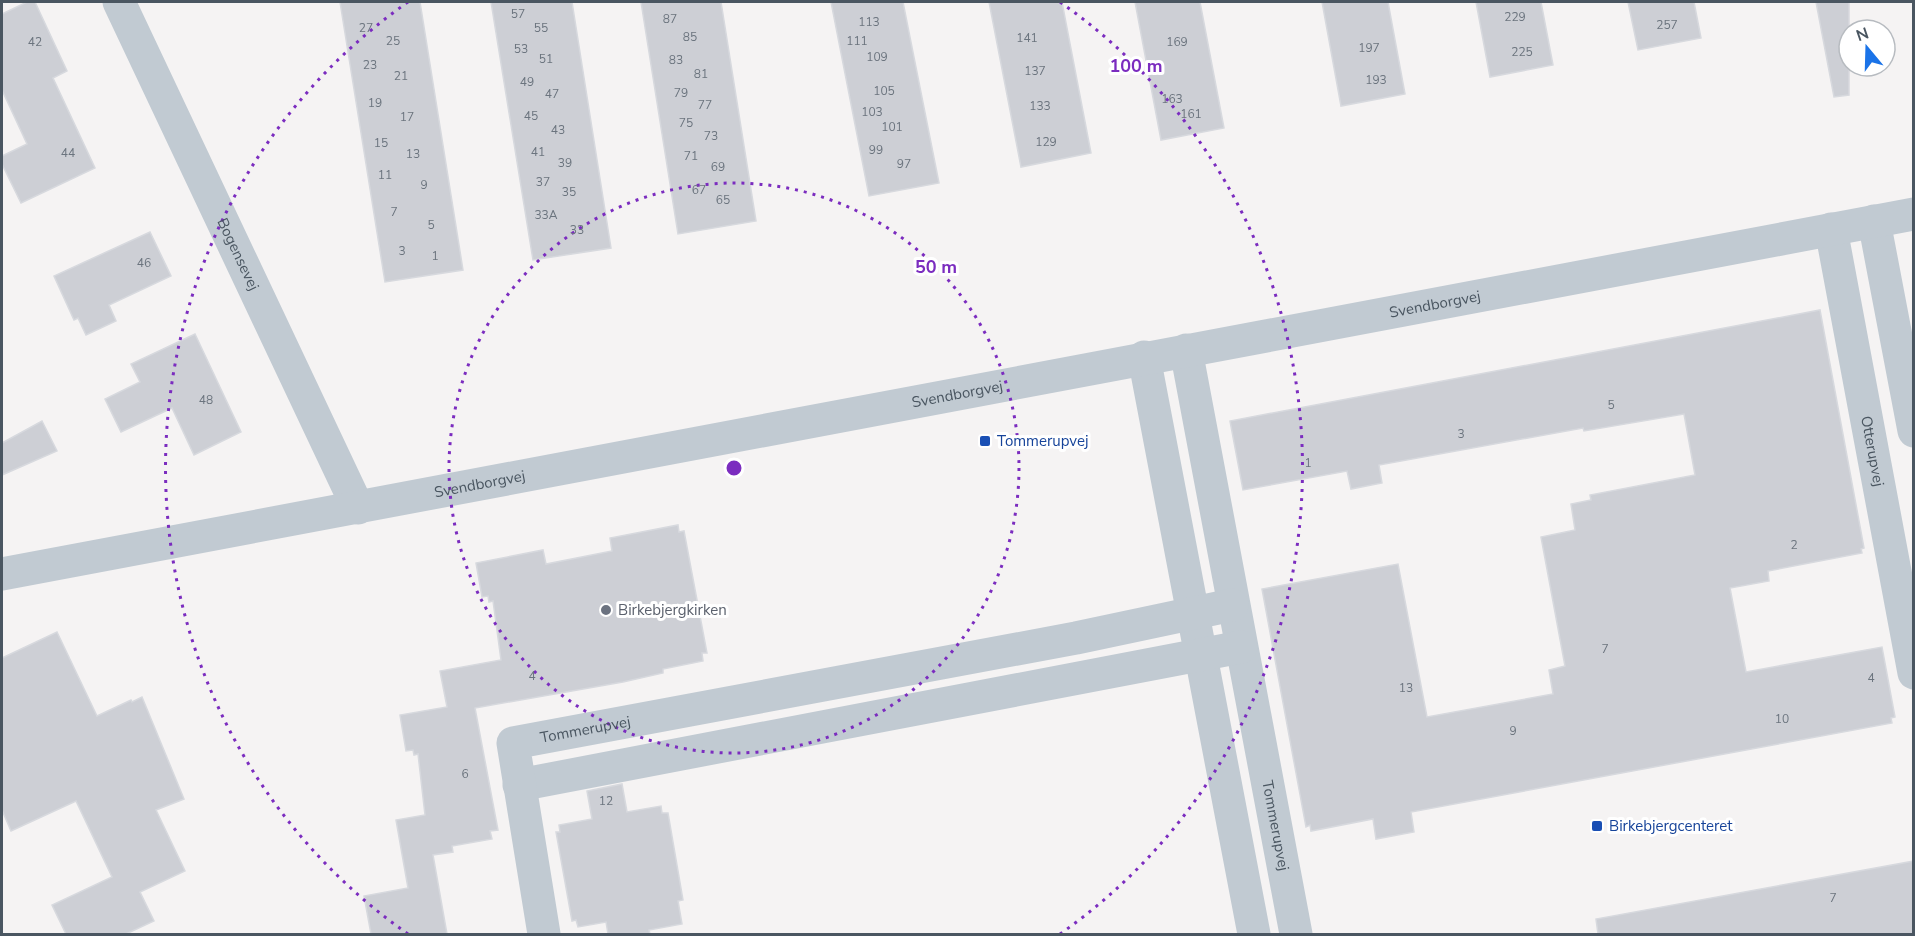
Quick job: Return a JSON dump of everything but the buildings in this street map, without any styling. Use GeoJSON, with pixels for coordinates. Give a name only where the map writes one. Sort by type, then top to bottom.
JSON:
{"type":"FeatureCollection","features":[{"type":"Feature","properties":{"kind":"street","name":"Bogensevej"},"geometry":{"type":"LineString","coordinates":[[119,2],[358,508]]}},
{"type":"Feature","properties":{"kind":"street","name":"Svendborgvej"},"geometry":{"type":"LineString","coordinates":[[2,574],[1144,357],[1914,214]]}},
{"type":"Feature","properties":{"kind":"street"},"geometry":{"type":"LineString","coordinates":[[1874,221],[1914,431]]}},
{"type":"Feature","properties":{"kind":"street","name":"Otterupvej"},"geometry":{"type":"LineString","coordinates":[[1830,229],[1914,673]]}},
{"type":"Feature","properties":{"kind":"street","name":"Tommerupvej"},"geometry":{"type":"LineString","coordinates":[[1185,350],[1296,934]]}},
{"type":"Feature","properties":{"kind":"street"},"geometry":{"type":"LineString","coordinates":[[1144,357],[1195,614],[1254,934]]}},
{"type":"Feature","properties":{"kind":"street","name":"Tommerupvej"},"geometry":{"type":"LineString","coordinates":[[544,934],[513,743],[1076,638],[1232,605]]}},
{"type":"Feature","properties":{"kind":"street"},"geometry":{"type":"LineString","coordinates":[[519,784],[1241,647]]}},
{"type":"Feature","properties":{"kind":"place","name":"Tommerupvej"},"geometry":{"type":"Point","coordinates":[985,441]}},
{"type":"Feature","properties":{"kind":"place","name":"Birkebjergkirken"},"geometry":{"type":"Point","coordinates":[606,610]}},
{"type":"Feature","properties":{"kind":"place","name":"Birkebjergcenteret"},"geometry":{"type":"Point","coordinates":[1597,826]}}]}
